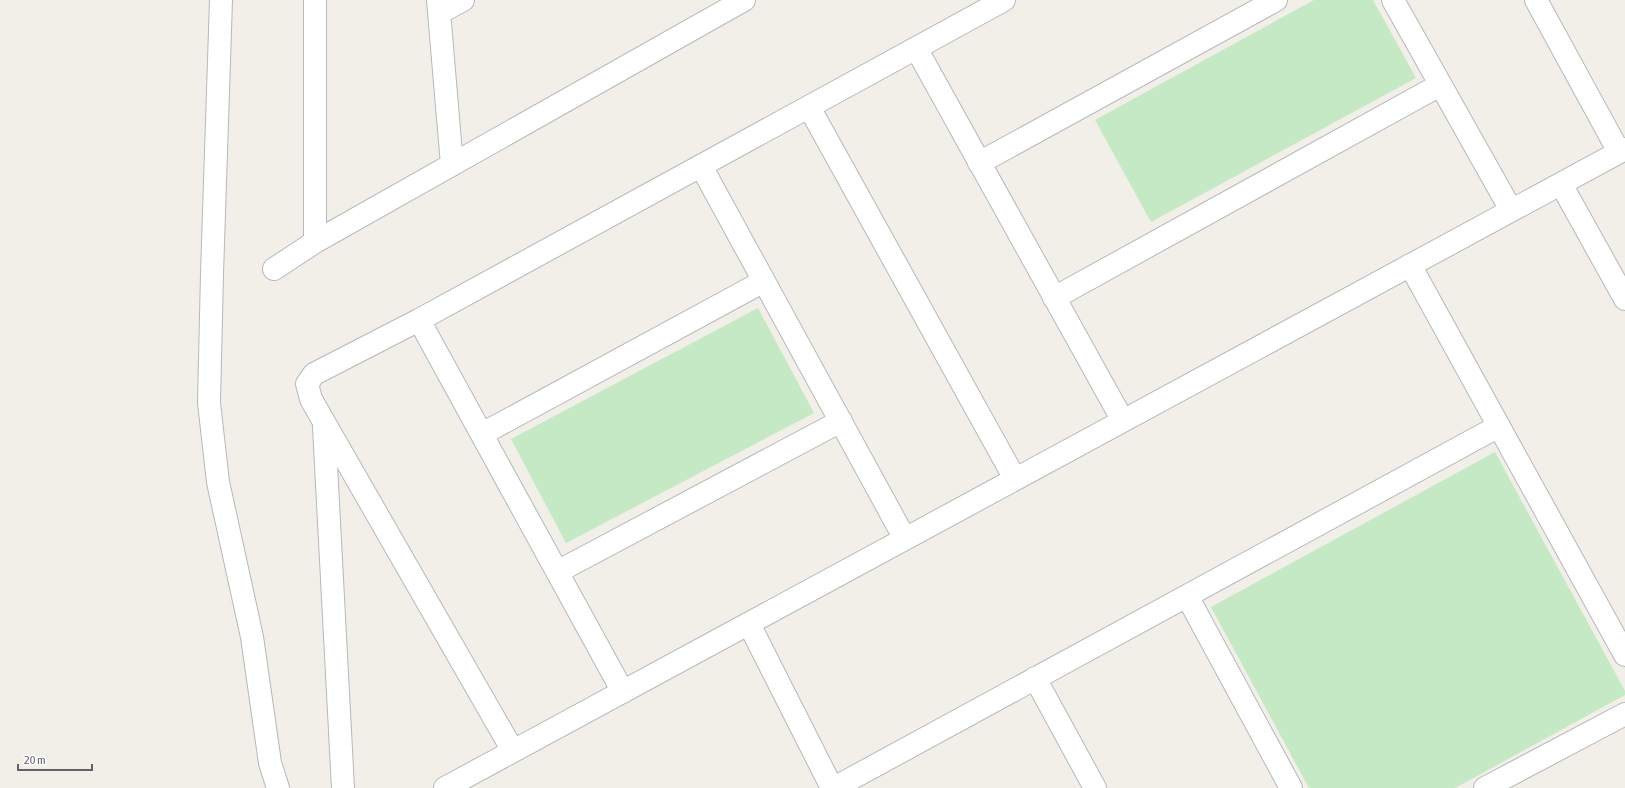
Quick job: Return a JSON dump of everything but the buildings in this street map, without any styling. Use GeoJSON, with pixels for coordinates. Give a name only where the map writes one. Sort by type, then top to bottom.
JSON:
{"type":"FeatureCollection","features":[{"type":"Feature","properties":{"kind":"street"},"geometry":{"type":"LineString","coordinates":[[221,0],[209,403],[218,482],[252,637],[270,763],[278,788]]}},
{"type":"Feature","properties":{"kind":"street"},"geometry":{"type":"LineString","coordinates":[[315,0],[315,242]]}},
{"type":"Feature","properties":{"kind":"street"},"geometry":{"type":"LineString","coordinates":[[452,165],[439,7],[463,0]]}},
{"type":"Feature","properties":{"kind":"street"},"geometry":{"type":"LineString","coordinates":[[274,268],[315,242],[744,0]]}},
{"type":"Feature","properties":{"kind":"street"},"geometry":{"type":"LineString","coordinates":[[513,751],[324,422],[311,398],[307,384],[314,374],[419,320],[1004,0]]}},
{"type":"Feature","properties":{"kind":"street"},"geometry":{"type":"LineString","coordinates":[[979,163],[1276,0]]}},
{"type":"Feature","properties":{"kind":"street"},"geometry":{"type":"LineString","coordinates":[[1393,0],[1511,210]]}},
{"type":"Feature","properties":{"kind":"street"},"geometry":{"type":"LineString","coordinates":[[445,788],[1622,150],[1536,0]]}},
{"type":"Feature","properties":{"kind":"street"},"geometry":{"type":"LineString","coordinates":[[916,48],[1123,421]]}},
{"type":"Feature","properties":{"kind":"street"},"geometry":{"type":"LineString","coordinates":[[1054,298],[1440,85]]}},
{"type":"Feature","properties":{"kind":"street"},"geometry":{"type":"LineString","coordinates":[[809,107],[1015,479]]}},
{"type":"Feature","properties":{"kind":"street"},"geometry":{"type":"LineString","coordinates":[[701,166],[905,538]]}},
{"type":"Feature","properties":{"kind":"street"},"geometry":{"type":"LineString","coordinates":[[1561,184],[1625,299]]}},
{"type":"Feature","properties":{"kind":"street"},"geometry":{"type":"LineString","coordinates":[[1410,265],[1625,655]]}},
{"type":"Feature","properties":{"kind":"street"},"geometry":{"type":"LineString","coordinates":[[482,434],[764,281]]}},
{"type":"Feature","properties":{"kind":"street"},"geometry":{"type":"LineString","coordinates":[[419,320],[623,692]]}},
{"type":"Feature","properties":{"kind":"street"},"geometry":{"type":"LineString","coordinates":[[557,572],[841,421]]}},
{"type":"Feature","properties":{"kind":"street"},"geometry":{"type":"LineString","coordinates":[[324,422],[343,788]]}},
{"type":"Feature","properties":{"kind":"street"},"geometry":{"type":"LineString","coordinates":[[749,624],[833,788],[1499,426]]}},
{"type":"Feature","properties":{"kind":"street"},"geometry":{"type":"LineString","coordinates":[[1186,596],[1291,788]]}},
{"type":"Feature","properties":{"kind":"street"},"geometry":{"type":"LineString","coordinates":[[1035,678],[1095,788]]}},
{"type":"Feature","properties":{"kind":"street"},"geometry":{"type":"LineString","coordinates":[[1485,788],[1625,714]]}},
{"type":"Feature","properties":{"kind":"green space"},"geometry":{"type":"Polygon","coordinates":[[[1314,0],[1373,0],[1416,78],[1151,222],[1095,120],[1314,0]]]}},
{"type":"Feature","properties":{"kind":"green space"},"geometry":{"type":"Polygon","coordinates":[[[758,308],[814,413],[566,543],[511,439],[758,308]]]}},
{"type":"Feature","properties":{"kind":"green space"},"geometry":{"type":"Polygon","coordinates":[[[1495,452],[1625,691],[1625,695],[1455,788],[1309,788],[1211,607],[1495,452]]]}}]}
